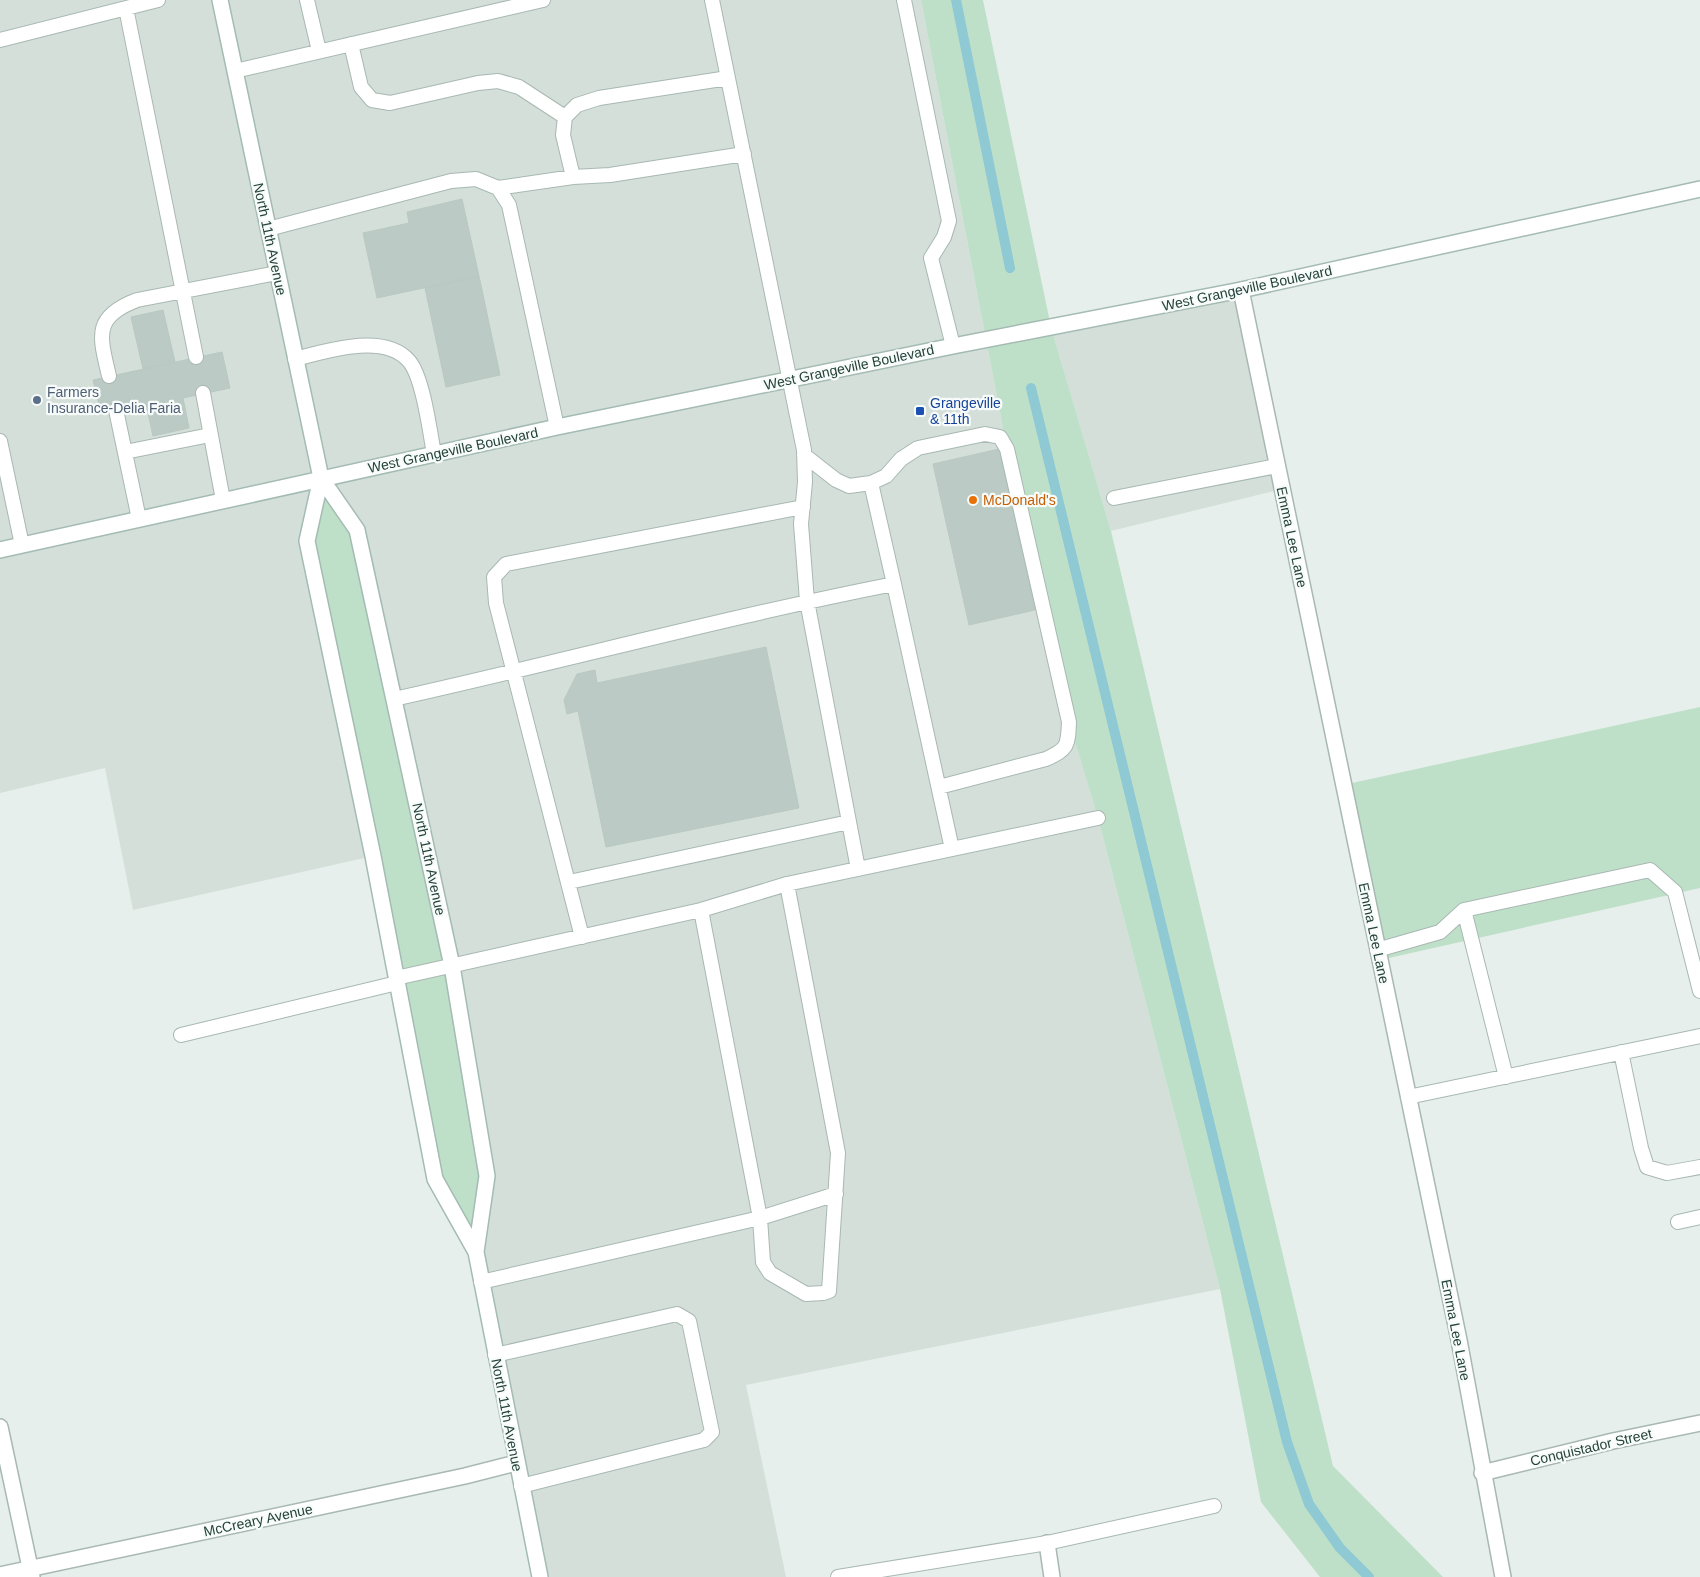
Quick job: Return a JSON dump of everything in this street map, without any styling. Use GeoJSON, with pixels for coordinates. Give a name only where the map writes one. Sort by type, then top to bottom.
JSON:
{"type":"FeatureCollection","features":[{"type":"Feature","properties":{"kind":"main road","name":"North 11th Avenue"},"geometry":{"type":"LineString","coordinates":[[220,0],[321,478],[357,530],[452,966],[487,1176],[476,1252],[516,1464],[540,1577]]}},
{"type":"Feature","properties":{"kind":"main road","name":"West Grangeville Boulevard"},"geometry":{"type":"LineString","coordinates":[[0,550],[557,427],[953,346],[1241,290],[1700,189]]}},
{"type":"Feature","properties":{"kind":"main road","name":"Emma Lee Lane"},"geometry":{"type":"LineString","coordinates":[[1241,290],[1459,1340],[1482,1473],[1503,1577]]}},
{"type":"Feature","properties":{"kind":"main road","name":"North 11th Avenue"},"geometry":{"type":"LineString","coordinates":[[321,478],[307,541],[373,856],[435,1179],[476,1252]]}},
{"type":"Feature","properties":{"kind":"main road","name":"Conquistador Street"},"geometry":{"type":"LineString","coordinates":[[1482,1473],[1613,1441],[1700,1423]]}},
{"type":"Feature","properties":{"kind":"main road"},"geometry":{"type":"LineString","coordinates":[[0,1427],[31,1573]]}},
{"type":"Feature","properties":{"kind":"main road","name":"McCreary Avenue"},"geometry":{"type":"LineString","coordinates":[[0,1575],[31,1573],[516,1464]]}},
{"type":"Feature","properties":{"kind":"main road"},"geometry":{"type":"LineString","coordinates":[[1047,1543],[1052,1577]]}},
{"type":"Feature","properties":{"kind":"lane"},"geometry":{"type":"LineString","coordinates":[[0,40],[158,0]]}},
{"type":"Feature","properties":{"kind":"lane"},"geometry":{"type":"LineString","coordinates":[[307,0],[319,51]]}},
{"type":"Feature","properties":{"kind":"lane"},"geometry":{"type":"LineString","coordinates":[[235,71],[543,0]]}},
{"type":"Feature","properties":{"kind":"lane"},"geometry":{"type":"LineString","coordinates":[[712,0],[804,455],[801,524],[807,601],[858,869]]}},
{"type":"Feature","properties":{"kind":"lane"},"geometry":{"type":"LineString","coordinates":[[904,0],[949,221],[944,238],[931,258],[953,346]]}},
{"type":"Feature","properties":{"kind":"lane"},"geometry":{"type":"LineString","coordinates":[[126,8],[196,357]]}},
{"type":"Feature","properties":{"kind":"lane"},"geometry":{"type":"LineString","coordinates":[[351,44],[361,87],[372,100],[390,104],[498,80],[519,87],[565,117]]}},
{"type":"Feature","properties":{"kind":"lane"},"geometry":{"type":"LineString","coordinates":[[573,177],[563,135],[565,117],[577,105],[599,98],[728,78]]}},
{"type":"Feature","properties":{"kind":"lane"},"geometry":{"type":"LineString","coordinates":[[268,229],[451,181],[476,179],[498,188],[744,154]]}},
{"type":"Feature","properties":{"kind":"lane"},"geometry":{"type":"LineString","coordinates":[[498,188],[509,205],[557,427]]}},
{"type":"Feature","properties":{"kind":"lane"},"geometry":{"type":"LineString","coordinates":[[108,376],[101,333],[107,317],[120,306],[137,300],[277,273]]}},
{"type":"Feature","properties":{"kind":"lane"},"geometry":{"type":"LineString","coordinates":[[295,359],[342,347],[366,346],[384,348],[400,353],[411,362],[418,380],[434,454]]}},
{"type":"Feature","properties":{"kind":"lane"},"geometry":{"type":"LineString","coordinates":[[203,393],[223,500]]}},
{"type":"Feature","properties":{"kind":"lane"},"geometry":{"type":"LineString","coordinates":[[116,410],[139,519]]}},
{"type":"Feature","properties":{"kind":"lane"},"geometry":{"type":"LineString","coordinates":[[804,455],[836,480],[849,486],[871,483],[886,476],[901,459],[918,448],[985,434],[1000,437],[1007,449],[1069,722],[1068,741],[1062,752],[1046,759],[939,786]]}},
{"type":"Feature","properties":{"kind":"lane"},"geometry":{"type":"LineString","coordinates":[[124,452],[210,435]]}},
{"type":"Feature","properties":{"kind":"lane"},"geometry":{"type":"LineString","coordinates":[[0,441],[22,545]]}},
{"type":"Feature","properties":{"kind":"lane"},"geometry":{"type":"LineString","coordinates":[[1114,498],[1277,466]]}},
{"type":"Feature","properties":{"kind":"lane"},"geometry":{"type":"LineString","coordinates":[[871,483],[952,850]]}},
{"type":"Feature","properties":{"kind":"lane"},"geometry":{"type":"LineString","coordinates":[[582,937],[496,603],[494,577],[506,564],[803,507]]}},
{"type":"Feature","properties":{"kind":"lane"},"geometry":{"type":"LineString","coordinates":[[394,699],[515,673],[807,601],[894,584]]}},
{"type":"Feature","properties":{"kind":"lane"},"geometry":{"type":"LineString","coordinates":[[181,1035],[452,966],[701,910],[788,884],[1098,818]]}},
{"type":"Feature","properties":{"kind":"lane"},"geometry":{"type":"LineString","coordinates":[[568,882],[849,822]]}},
{"type":"Feature","properties":{"kind":"lane"},"geometry":{"type":"LineString","coordinates":[[1378,950],[1440,932],[1464,910],[1650,870],[1675,892],[1700,991]]}},
{"type":"Feature","properties":{"kind":"lane"},"geometry":{"type":"LineString","coordinates":[[701,910],[760,1218],[763,1262],[770,1273],[806,1294],[823,1293],[829,1291],[838,1153],[788,884]]}},
{"type":"Feature","properties":{"kind":"lane"},"geometry":{"type":"LineString","coordinates":[[1464,910],[1506,1077]]}},
{"type":"Feature","properties":{"kind":"lane"},"geometry":{"type":"LineString","coordinates":[[1408,1097],[1700,1036]]}},
{"type":"Feature","properties":{"kind":"lane"},"geometry":{"type":"LineString","coordinates":[[1621,1052],[1641,1148],[1647,1167],[1667,1173],[1700,1168]]}},
{"type":"Feature","properties":{"kind":"lane"},"geometry":{"type":"LineString","coordinates":[[481,1282],[760,1218],[836,1194]]}},
{"type":"Feature","properties":{"kind":"lane"},"geometry":{"type":"LineString","coordinates":[[1678,1222],[1700,1217]]}},
{"type":"Feature","properties":{"kind":"lane"},"geometry":{"type":"LineString","coordinates":[[495,1355],[677,1314],[690,1321],[712,1432],[704,1440],[521,1486]]}},
{"type":"Feature","properties":{"kind":"lane"},"geometry":{"type":"LineString","coordinates":[[838,1577],[1047,1543],[1214,1506]]}},
{"type":"Feature","properties":{"kind":"shaded area"},"geometry":{"type":"Polygon","coordinates":[[[0,0],[921,0],[1007,449],[1069,722],[1098,818],[1220,1289],[746,1385],[786,1577],[540,1577],[481,1282],[373,856],[133,910],[105,768],[0,793],[0,0]]]}},
{"type":"Feature","properties":{"kind":"shaded area"},"geometry":{"type":"Polygon","coordinates":[[[1241,290],[1282,489],[1111,531],[1051,327],[1241,290]]]}},
{"type":"Feature","properties":{"kind":"green space"},"geometry":{"type":"Polygon","coordinates":[[[921,0],[983,0],[1051,327],[1111,531],[1333,1466],[1443,1577],[1320,1577],[1261,1502],[1220,1289],[1098,818],[1069,722],[1007,449],[921,0]]]}},
{"type":"Feature","properties":{"kind":"green space"},"geometry":{"type":"Polygon","coordinates":[[[321,478],[357,530],[487,1176],[476,1252],[435,1179],[307,541],[321,478]]]}},
{"type":"Feature","properties":{"kind":"green space"},"geometry":{"type":"Polygon","coordinates":[[[1700,707],[1700,888],[1380,960],[1343,785],[1700,707]]]}},
{"type":"Feature","properties":{"kind":"building"},"geometry":{"type":"Polygon","coordinates":[[[462,199],[479,276],[377,298],[363,233],[409,223],[407,212],[462,199]]]}},
{"type":"Feature","properties":{"kind":"building"},"geometry":{"type":"Polygon","coordinates":[[[479,276],[500,375],[446,387],[425,288],[479,276]]]}},
{"type":"Feature","properties":{"kind":"building"},"geometry":{"type":"Polygon","coordinates":[[[163,310],[175,362],[143,369],[131,317],[163,310]]]}},
{"type":"Feature","properties":{"kind":"building"},"geometry":{"type":"Polygon","coordinates":[[[222,352],[230,388],[183,398],[189,428],[153,436],[146,404],[101,413],[93,380],[222,352]]]}},
{"type":"Feature","properties":{"kind":"building"},"geometry":{"type":"Polygon","coordinates":[[[999,449],[1035,610],[969,625],[933,464],[999,449]]]}},
{"type":"Feature","properties":{"kind":"building"},"geometry":{"type":"Polygon","coordinates":[[[766,647],[799,808],[606,847],[578,711],[567,714],[564,700],[577,674],[595,670],[597,683],[766,647]]]}},
{"type":"Feature","properties":{"kind":"waterway"},"geometry":{"type":"LineString","coordinates":[[956,0],[1010,268]]}},
{"type":"Feature","properties":{"kind":"waterway"},"geometry":{"type":"LineString","coordinates":[[1031,388],[1287,1442],[1309,1504],[1340,1548],[1369,1577]]}},
{"type":"Feature","properties":{"kind":"place","name":"Farmers Insurance-Delia Faria"},"geometry":{"type":"Point","coordinates":[37,400]}},
{"type":"Feature","properties":{"kind":"place","name":"Grangeville & 11th"},"geometry":{"type":"Point","coordinates":[920,411]}},
{"type":"Feature","properties":{"kind":"place","name":"McDonald's"},"geometry":{"type":"Point","coordinates":[973,500]}}]}
